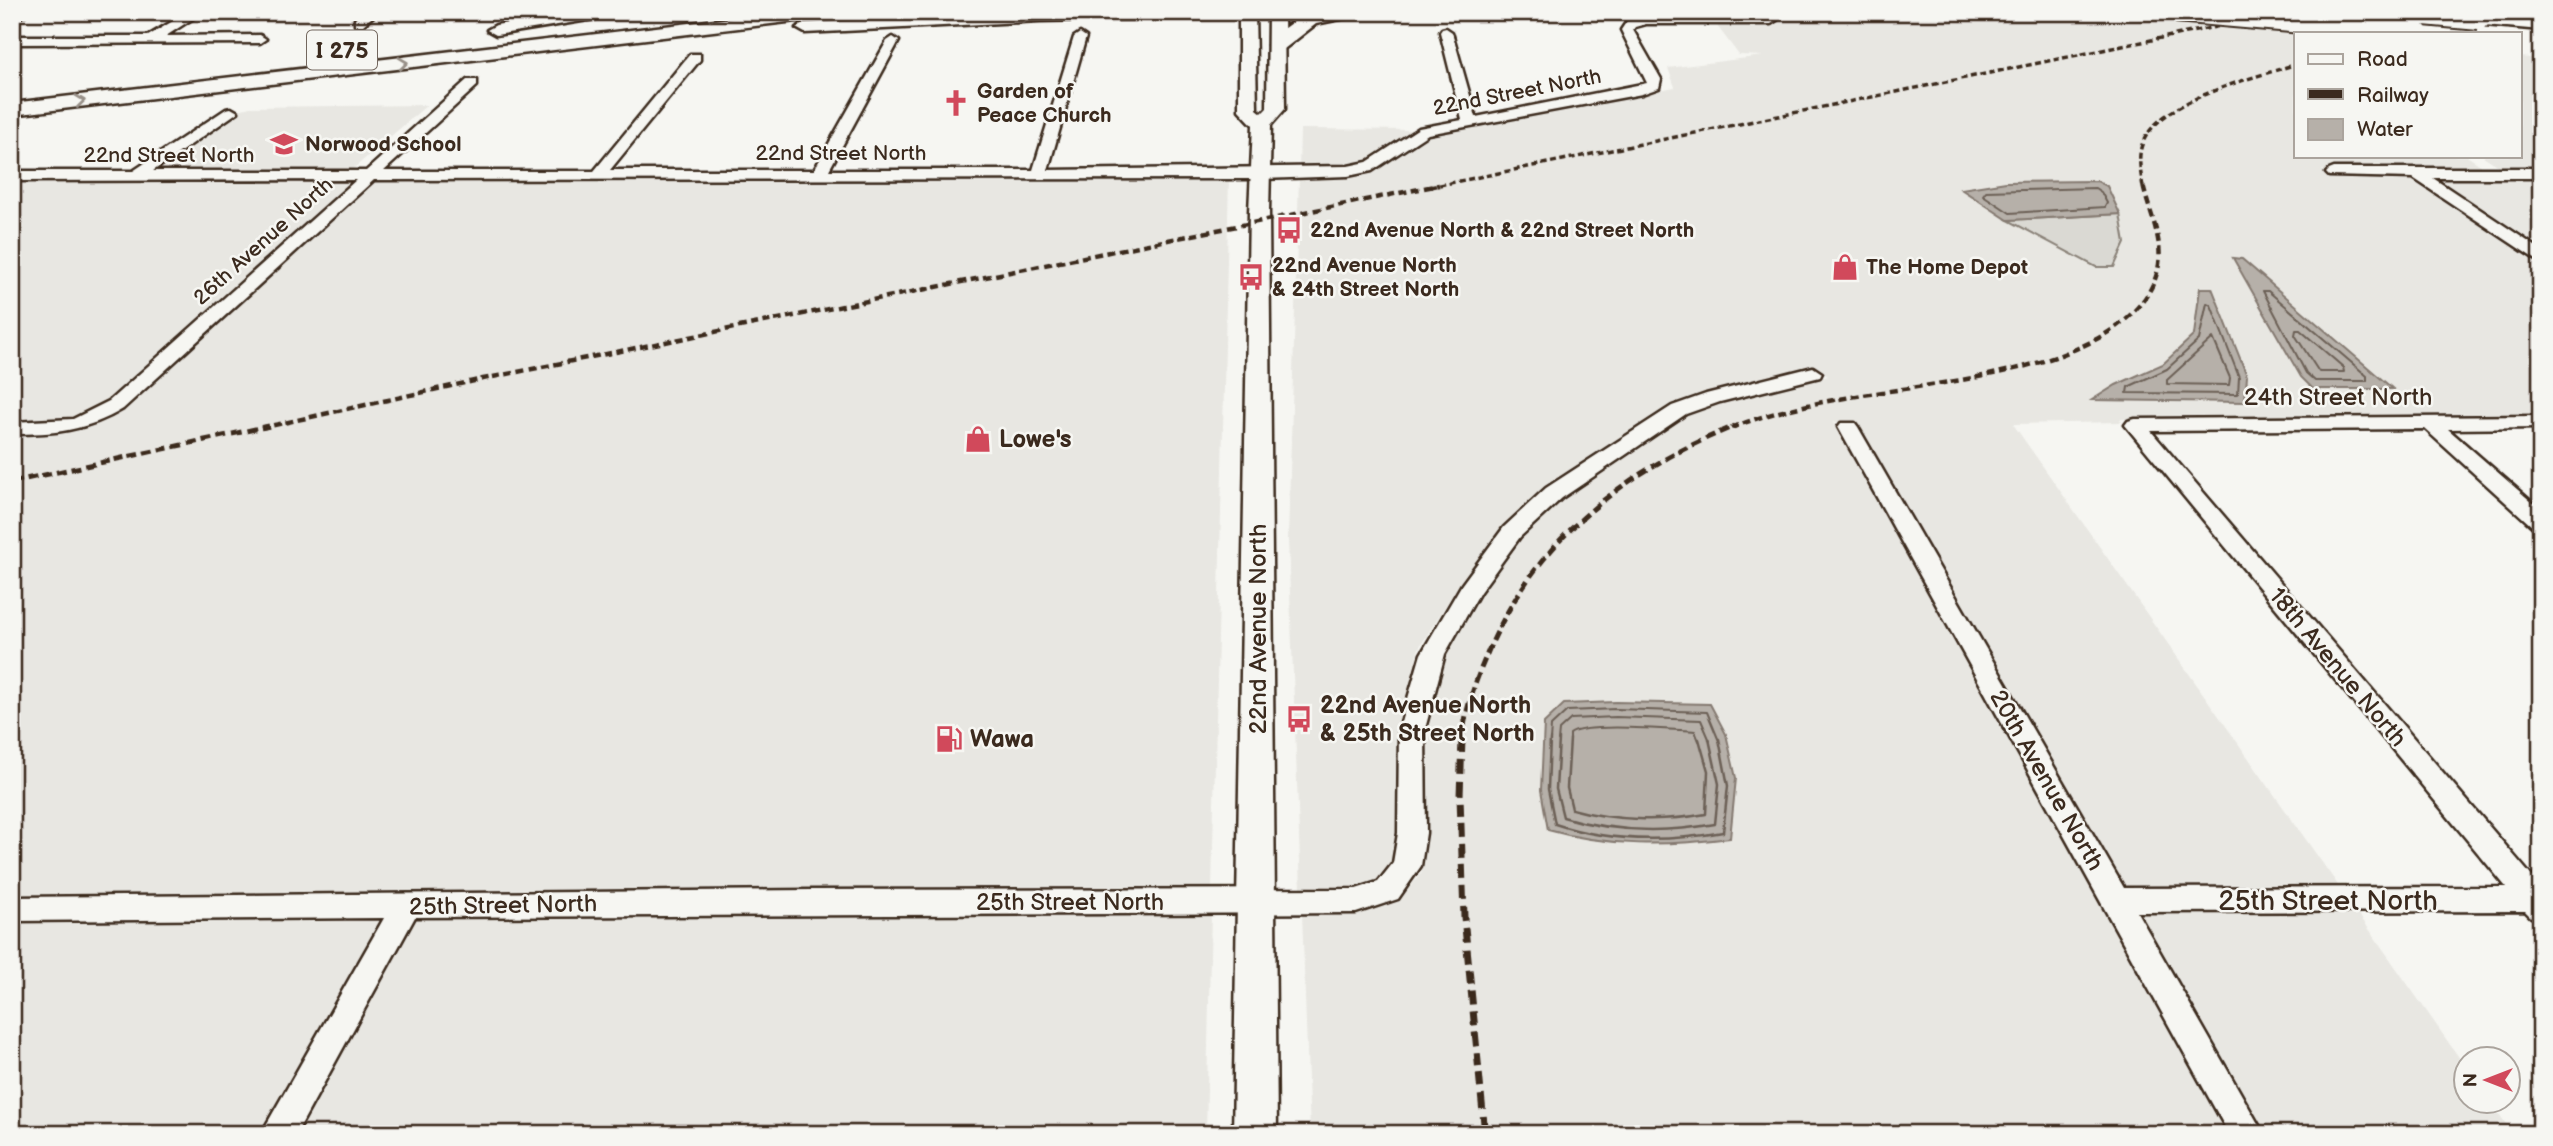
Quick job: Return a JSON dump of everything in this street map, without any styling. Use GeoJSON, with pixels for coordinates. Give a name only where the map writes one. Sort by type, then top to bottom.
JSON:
{"type":"FeatureCollection","features":[{"type":"Feature","properties":{"kind":"highway"},"geometry":{"type":"LineString","coordinates":[[607,12],[477,34],[672,12]]}},
{"type":"Feature","properties":{"kind":"highway","name":"I 275"},"geometry":{"type":"LineString","coordinates":[[12,109],[830,12]]}},
{"type":"Feature","properties":{"kind":"highway"},"geometry":{"type":"LineString","coordinates":[[443,58],[894,22],[1248,12]]}},
{"type":"Feature","properties":{"kind":"highway"},"geometry":{"type":"LineString","coordinates":[[1291,12],[1324,12]]}},
{"type":"Feature","properties":{"kind":"highway"},"geometry":{"type":"LineString","coordinates":[[1277,45],[1298,23],[1306,19],[1349,12]]}},
{"type":"Feature","properties":{"kind":"highway"},"geometry":{"type":"LineString","coordinates":[[2176,12],[2406,32]]}},
{"type":"Feature","properties":{"kind":"highway"},"geometry":{"type":"LineString","coordinates":[[2389,12],[2541,25]]}},
{"type":"Feature","properties":{"kind":"highway"},"geometry":{"type":"LineString","coordinates":[[1204,14],[1226,20],[1247,36]]}},
{"type":"Feature","properties":{"kind":"highway"},"geometry":{"type":"LineString","coordinates":[[2522,42],[2541,44]]}},
{"type":"Feature","properties":{"kind":"main road","name":"22nd Avenue North"},"geometry":{"type":"LineString","coordinates":[[1248,12],[1248,110],[1262,124]]}},
{"type":"Feature","properties":{"kind":"main road","name":"22nd Avenue North"},"geometry":{"type":"LineString","coordinates":[[1255,1134],[1261,174],[1262,124],[1276,109],[1276,12]]}},
{"type":"Feature","properties":{"kind":"street"},"geometry":{"type":"LineString","coordinates":[[12,18],[23,12]]}},
{"type":"Feature","properties":{"kind":"street"},"geometry":{"type":"LineString","coordinates":[[151,40],[197,12]]}},
{"type":"Feature","properties":{"kind":"street"},"geometry":{"type":"LineString","coordinates":[[359,22],[372,12]]}},
{"type":"Feature","properties":{"kind":"street","name":"22nd Street North"},"geometry":{"type":"LineString","coordinates":[[12,176],[1327,173],[1372,166],[1424,131],[1642,90],[1654,85],[1654,79],[1627,30],[1631,24],[1646,20],[1771,20]]}},
{"type":"Feature","properties":{"kind":"street"},"geometry":{"type":"LineString","coordinates":[[1446,32],[1470,122]]}},
{"type":"Feature","properties":{"kind":"street"},"geometry":{"type":"LineString","coordinates":[[1039,174],[1080,37]]}},
{"type":"Feature","properties":{"kind":"street"},"geometry":{"type":"LineString","coordinates":[[12,40],[260,39]]}},
{"type":"Feature","properties":{"kind":"street"},"geometry":{"type":"LineString","coordinates":[[819,175],[893,41]]}},
{"type":"Feature","properties":{"kind":"street"},"geometry":{"type":"LineString","coordinates":[[598,175],[695,57]]}},
{"type":"Feature","properties":{"kind":"street","name":"26th Avenue North"},"geometry":{"type":"LineString","coordinates":[[116,405],[472,83]]}},
{"type":"Feature","properties":{"kind":"street"},"geometry":{"type":"LineString","coordinates":[[136,176],[230,112]]}},
{"type":"Feature","properties":{"kind":"street"},"geometry":{"type":"LineString","coordinates":[[2478,158],[2502,173]]}},
{"type":"Feature","properties":{"kind":"street"},"geometry":{"type":"LineString","coordinates":[[2334,173],[2541,173]]}},
{"type":"Feature","properties":{"kind":"street"},"geometry":{"type":"LineString","coordinates":[[2418,174],[2541,258]]}},
{"type":"Feature","properties":{"kind":"street","name":"25th Street North"},"geometry":{"type":"LineString","coordinates":[[12,909],[1356,901],[1388,891],[1407,866],[1412,833],[1412,729],[1433,653],[1470,589],[1513,532],[1554,493],[1679,410],[1713,398],[1813,373]]}},
{"type":"Feature","properties":{"kind":"street"},"geometry":{"type":"LineString","coordinates":[[12,428],[68,428],[100,416],[116,405]]}},
{"type":"Feature","properties":{"kind":"street"},"geometry":{"type":"LineString","coordinates":[[2429,422],[2541,522]]}},
{"type":"Feature","properties":{"kind":"street","name":"24th Street North"},"geometry":{"type":"LineString","coordinates":[[2135,425],[2541,422]]}},
{"type":"Feature","properties":{"kind":"street","name":"18th Avenue North"},"geometry":{"type":"LineString","coordinates":[[2135,425],[2538,902]]}},
{"type":"Feature","properties":{"kind":"street","name":"20th Avenue North"},"geometry":{"type":"LineString","coordinates":[[1848,427],[2247,1134]]}},
{"type":"Feature","properties":{"kind":"street","name":"25th Street North"},"geometry":{"type":"LineString","coordinates":[[2115,900],[2538,902]]}},
{"type":"Feature","properties":{"kind":"street"},"geometry":{"type":"LineString","coordinates":[[278,1134],[406,906]]}},
{"type":"Feature","properties":{"kind":"shaded area"},"geometry":{"type":"Polygon","coordinates":[[[1969,14],[2124,22],[2183,14],[2385,32],[2294,32],[2294,158],[2470,158],[2488,170],[2322,170],[2329,176],[2414,177],[2541,265],[2541,417],[2120,419],[2122,422],[2013,424],[2340,888],[2125,888],[1856,422],[1834,422],[2227,1134],[1310,1134],[1302,913],[1357,913],[1395,902],[1422,872],[1428,834],[1427,731],[1447,656],[1483,592],[1524,536],[1564,497],[1688,415],[1720,403],[1828,376],[1814,367],[1671,405],[1544,488],[1501,529],[1458,586],[1419,648],[1398,727],[1396,832],[1392,862],[1376,881],[1352,889],[1301,889],[1288,539],[1299,177],[1350,175],[1377,168],[1430,133],[1675,87],[1668,68],[1763,56],[1739,55],[1714,22],[1769,17],[1952,18],[1969,14]],[[2097,181],[2006,182],[1961,189],[1989,209],[2096,267],[2120,214],[2106,186],[2097,181]],[[2234,259],[2301,377],[2313,389],[2392,388],[2242,259],[2234,259]],[[2200,288],[2194,335],[2163,364],[2116,385],[2245,402],[2200,288]]]}},
{"type":"Feature","properties":{"kind":"shaded area"},"geometry":{"type":"Polygon","coordinates":[[[2522,57],[2541,59],[2541,170],[2505,170],[2486,158],[2522,158],[2522,57]]]}},
{"type":"Feature","properties":{"kind":"shaded area","name":"Norwood School"},"geometry":{"type":"Polygon","coordinates":[[[427,105],[346,175],[140,176],[231,112],[250,107],[427,105]]]}},
{"type":"Feature","properties":{"kind":"shaded area"},"geometry":{"type":"Polygon","coordinates":[[[1300,129],[1415,130],[1366,163],[1344,168],[1299,171],[1300,129]]]}},
{"type":"Feature","properties":{"kind":"shaded area"},"geometry":{"type":"Polygon","coordinates":[[[2525,176],[2541,186],[2541,252],[2431,177],[2525,176]]]}},
{"type":"Feature","properties":{"kind":"shaded area"},"geometry":{"type":"Polygon","coordinates":[[[1229,177],[1212,889],[12,897],[12,434],[73,432],[121,411],[375,178],[1229,177]]]}},
{"type":"Feature","properties":{"kind":"shaded area"},"geometry":{"type":"Polygon","coordinates":[[[358,178],[105,405],[69,423],[12,423],[12,180],[358,178]]]}},
{"type":"Feature","properties":{"kind":"shaded area"},"geometry":{"type":"Polygon","coordinates":[[[2120,214],[2125,243],[2114,267],[2096,267],[2008,220],[2120,214]]]}},
{"type":"Feature","properties":{"kind":"shaded area"},"geometry":{"type":"Polygon","coordinates":[[[2138,912],[2357,912],[2452,1047],[2452,1114],[2499,1114],[2513,1134],[2266,1134],[2138,912]]]}},
{"type":"Feature","properties":{"kind":"shaded area"},"geometry":{"type":"Polygon","coordinates":[[[1211,913],[1206,1134],[297,1134],[416,917],[1211,913]]]}},
{"type":"Feature","properties":{"kind":"shaded area"},"geometry":{"type":"Polygon","coordinates":[[[382,918],[259,1134],[12,1134],[12,921],[382,918]]]}},
{"type":"Feature","properties":{"kind":"water"},"geometry":{"type":"Polygon","coordinates":[[[2097,181],[2107,186],[2120,214],[2008,220],[1961,189],[2006,182],[2097,181]]]}},
{"type":"Feature","properties":{"kind":"water"},"geometry":{"type":"Polygon","coordinates":[[[2233,258],[2242,259],[2393,389],[2313,389],[2301,377],[2233,258]]]}},
{"type":"Feature","properties":{"kind":"water"},"geometry":{"type":"Polygon","coordinates":[[[2200,288],[2212,288],[2247,376],[2245,402],[2092,400],[2116,385],[2163,364],[2194,335],[2200,288]]]}},
{"type":"Feature","properties":{"kind":"water"},"geometry":{"type":"Polygon","coordinates":[[[1564,704],[1710,704],[1726,734],[1736,778],[1730,838],[1684,843],[1616,842],[1548,830],[1541,790],[1544,723],[1564,704]]]}},
{"type":"Feature","properties":{"kind":"railway"},"geometry":{"type":"LineString","coordinates":[[1430,187],[2289,12]]}},
{"type":"Feature","properties":{"kind":"railway"},"geometry":{"type":"LineString","coordinates":[[2387,32],[2446,12]]}},
{"type":"Feature","properties":{"kind":"railway"},"geometry":{"type":"LineString","coordinates":[[2143,187],[2141,148],[2149,131],[2165,117],[2208,93],[2294,65]]}},
{"type":"Feature","properties":{"kind":"railway"},"geometry":{"type":"LineString","coordinates":[[261,428],[483,379],[1439,185]]}},
{"type":"Feature","properties":{"kind":"railway"},"geometry":{"type":"LineString","coordinates":[[1731,428],[1816,403],[1950,382],[2037,363],[2078,348],[2115,328],[2145,298],[2157,273],[2158,240],[2143,185]]}},
{"type":"Feature","properties":{"kind":"railway"},"geometry":{"type":"LineString","coordinates":[[12,482],[269,426]]}},
{"type":"Feature","properties":{"kind":"railway"},"geometry":{"type":"LineString","coordinates":[[1462,741],[1471,696],[1487,654],[1507,613],[1530,577],[1557,544],[1587,514],[1620,488],[1694,444],[1735,426]]}},
{"type":"Feature","properties":{"kind":"railway"},"geometry":{"type":"LineString","coordinates":[[1462,739],[1460,796],[1464,917],[1485,1134]]}},
{"type":"Feature","properties":{"kind":"place","name":"Garden of Peace Church"},"geometry":{"type":"Point","coordinates":[956,103]}},
{"type":"Feature","properties":{"kind":"place","name":"Norwood School"},"geometry":{"type":"Point","coordinates":[284,144]}},
{"type":"Feature","properties":{"kind":"place","name":"22nd Avenue North & 22nd Street North"},"geometry":{"type":"Point","coordinates":[1289,230]}},
{"type":"Feature","properties":{"kind":"place","name":"The Home Depot"},"geometry":{"type":"Point","coordinates":[1845,267]}},
{"type":"Feature","properties":{"kind":"place","name":"22nd Avenue North & 24th Street North"},"geometry":{"type":"Point","coordinates":[1251,277]}},
{"type":"Feature","properties":{"kind":"place","name":"Lowe's"},"geometry":{"type":"Point","coordinates":[978,439]}},
{"type":"Feature","properties":{"kind":"place","name":"22nd Avenue North & 25th Street North"},"geometry":{"type":"Point","coordinates":[1299,719]}},
{"type":"Feature","properties":{"kind":"place","name":"Wawa"},"geometry":{"type":"Point","coordinates":[949,739]}}]}
